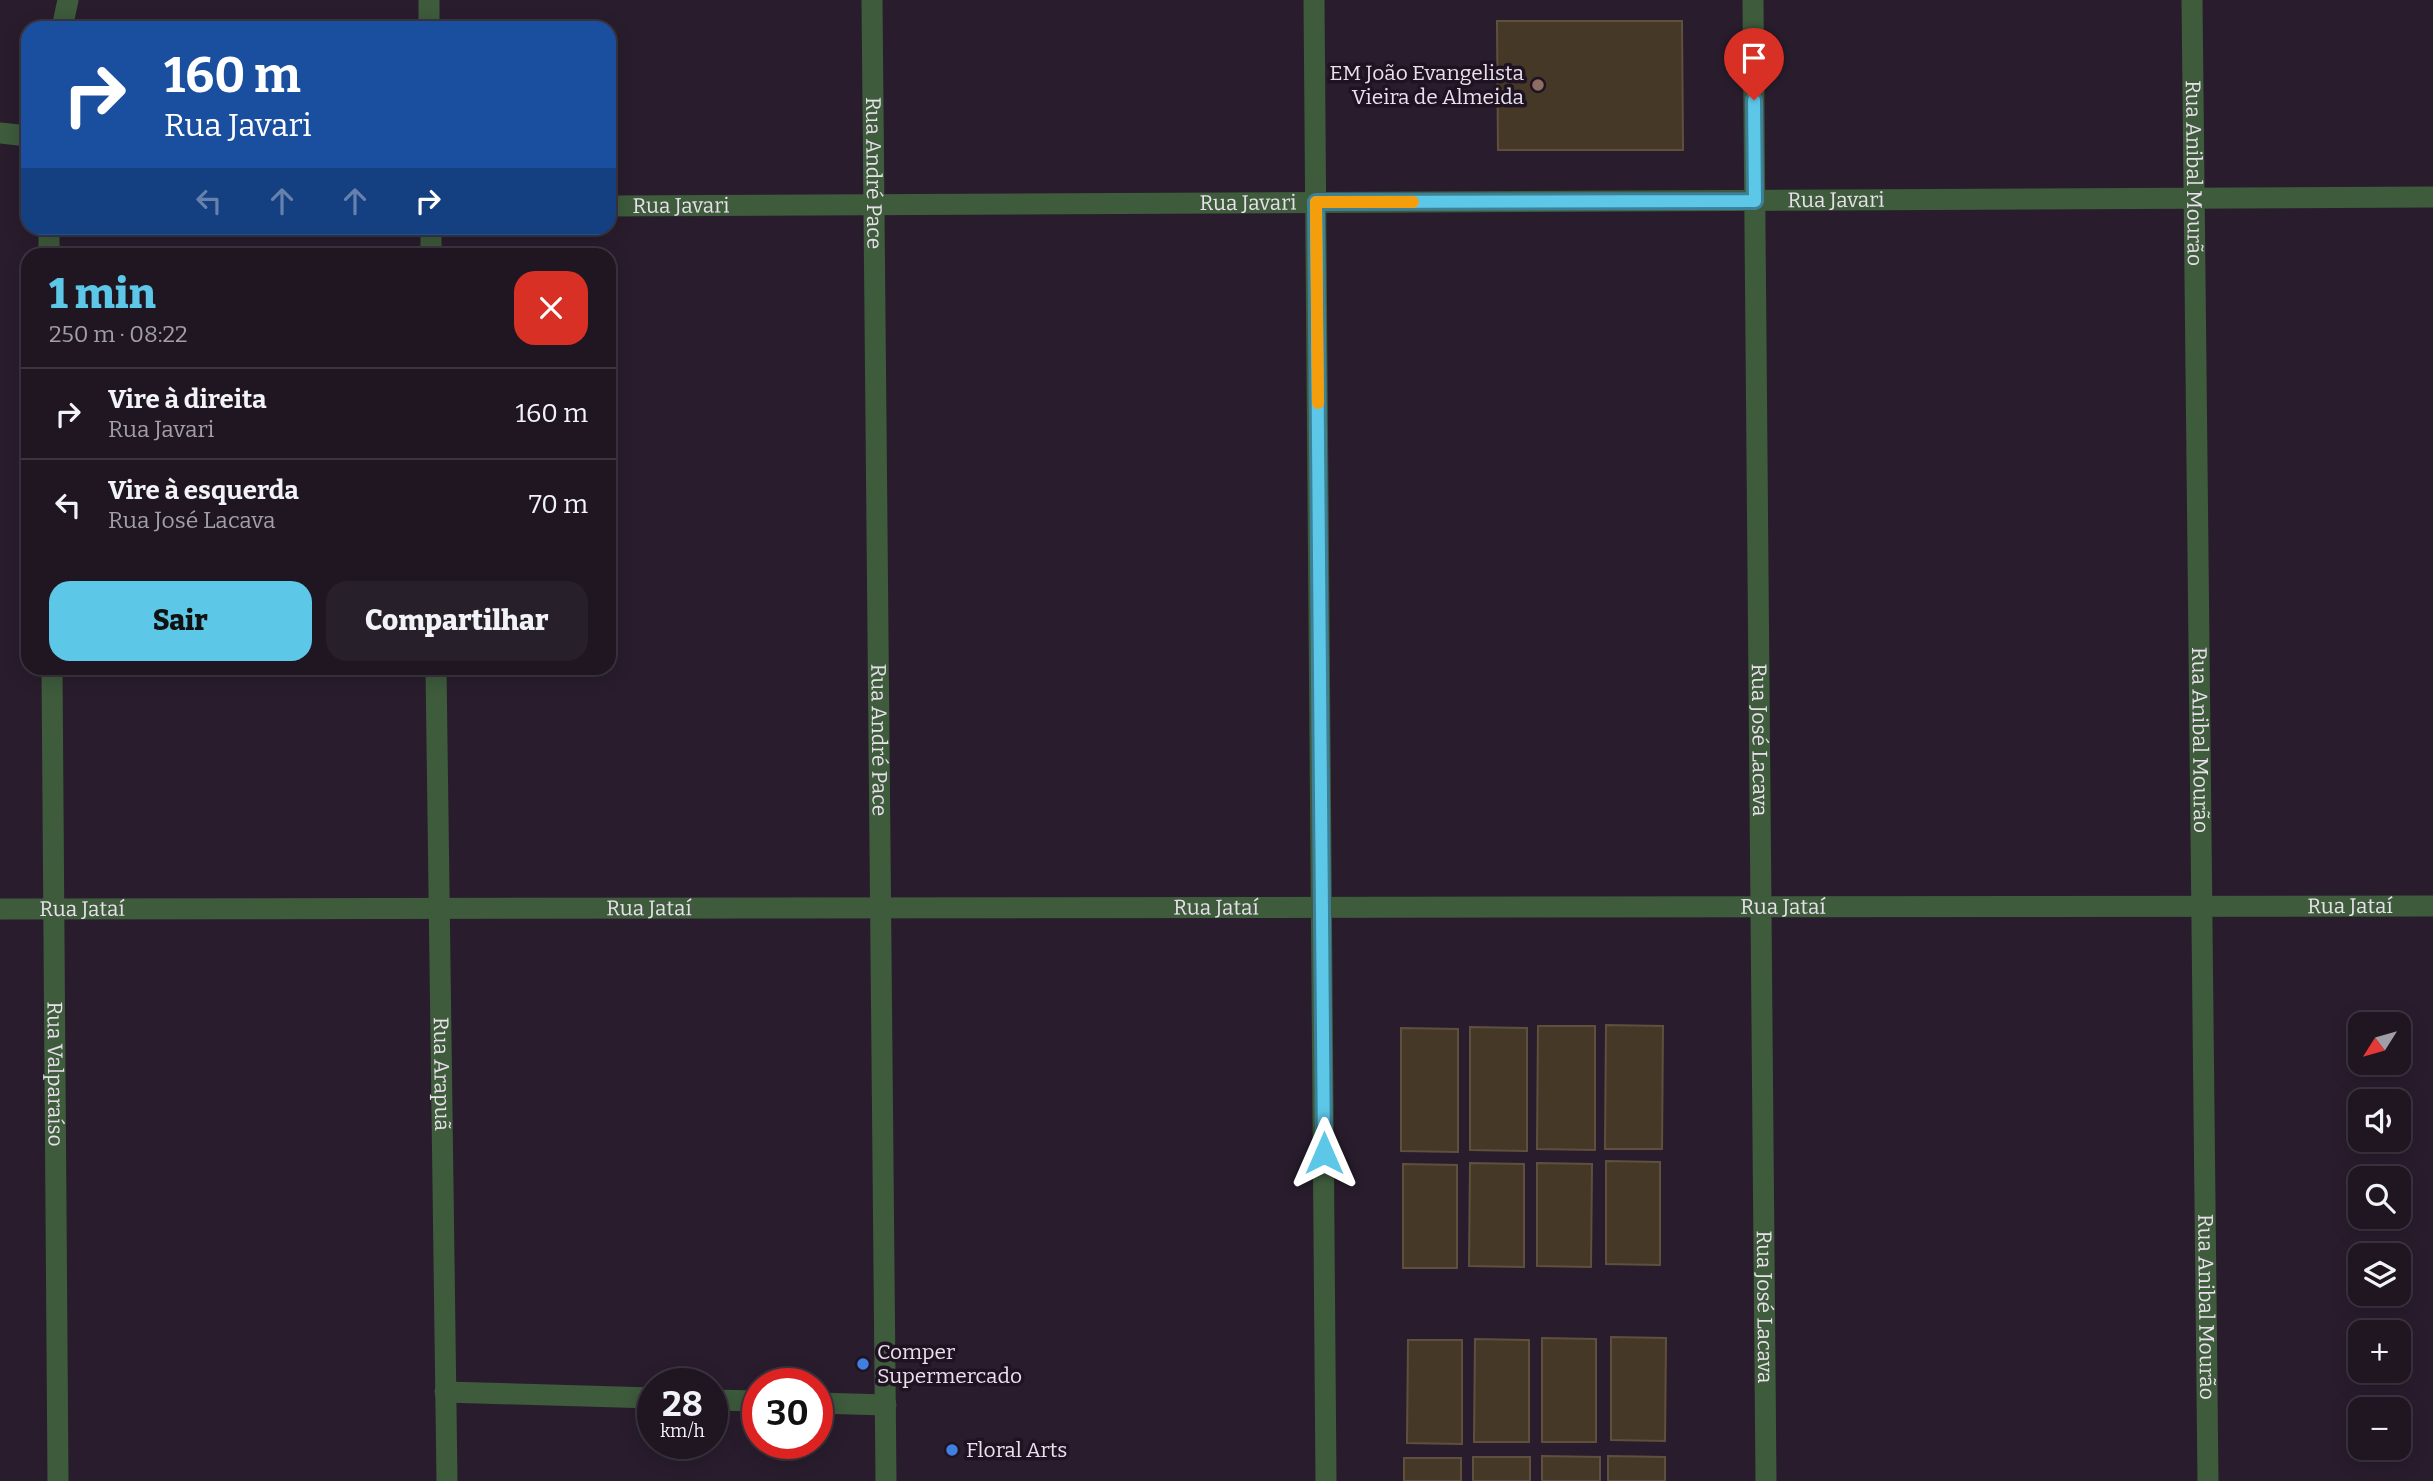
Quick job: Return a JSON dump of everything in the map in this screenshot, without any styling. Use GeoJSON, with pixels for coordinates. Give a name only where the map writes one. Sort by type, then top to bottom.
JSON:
{"type":"FeatureCollection","features":[{"type":"Feature","properties":{"kind":"street"},"geometry":{"type":"LineString","coordinates":[[64,21],[68,0]]}},
{"type":"Feature","properties":{"kind":"street"},"geometry":{"type":"LineString","coordinates":[[429,0],[429,21]]}},
{"type":"Feature","properties":{"kind":"street","name":"Rua André Pace"},"geometry":{"type":"LineString","coordinates":[[872,0],[886,1481]]}},
{"type":"Feature","properties":{"kind":"street"},"geometry":{"type":"LineString","coordinates":[[1314,0],[1326,1481]]}},
{"type":"Feature","properties":{"kind":"street","name":"Rua José Lacava"},"geometry":{"type":"LineString","coordinates":[[1753,0],[1766,1481]]}},
{"type":"Feature","properties":{"kind":"street","name":"Rua Anibal Mourão"},"geometry":{"type":"LineString","coordinates":[[2192,0],[2208,1481]]}},
{"type":"Feature","properties":{"kind":"street"},"geometry":{"type":"LineString","coordinates":[[0,133],[21,135]]}},
{"type":"Feature","properties":{"kind":"street","name":"Rua Javari"},"geometry":{"type":"LineString","coordinates":[[616,206],[2433,197]]}},
{"type":"Feature","properties":{"kind":"street","name":"Rua Valparaíso"},"geometry":{"type":"LineString","coordinates":[[52,675],[58,1481]]}},
{"type":"Feature","properties":{"kind":"street","name":"Rua Arapuã"},"geometry":{"type":"LineString","coordinates":[[436,675],[447,1481]]}},
{"type":"Feature","properties":{"kind":"street","name":"Rua Jataí"},"geometry":{"type":"LineString","coordinates":[[0,909],[2433,906]]}},
{"type":"Feature","properties":{"kind":"street"},"geometry":{"type":"LineString","coordinates":[[445,1392],[637,1398]]}},
{"type":"Feature","properties":{"kind":"street"},"geometry":{"type":"LineString","coordinates":[[833,1403],[886,1405]]}},
{"type":"Feature","properties":{"kind":"building"},"geometry":{"type":"Polygon","coordinates":[[[1497,21],[1682,21],[1683,150],[1498,150],[1497,21]]]}},
{"type":"Feature","properties":{"kind":"building"},"geometry":{"type":"Polygon","coordinates":[[[1606,1025],[1663,1026],[1662,1149],[1605,1149],[1606,1025]]]}},
{"type":"Feature","properties":{"kind":"building"},"geometry":{"type":"Polygon","coordinates":[[[1538,1026],[1595,1026],[1595,1150],[1537,1149],[1538,1026]]]}},
{"type":"Feature","properties":{"kind":"building"},"geometry":{"type":"Polygon","coordinates":[[[1470,1027],[1527,1028],[1527,1151],[1470,1150],[1470,1027]]]}},
{"type":"Feature","properties":{"kind":"building"},"geometry":{"type":"Polygon","coordinates":[[[1401,1028],[1458,1029],[1458,1152],[1401,1151],[1401,1028]]]}},
{"type":"Feature","properties":{"kind":"building"},"geometry":{"type":"Polygon","coordinates":[[[1606,1161],[1660,1162],[1660,1265],[1606,1264],[1606,1161]]]}},
{"type":"Feature","properties":{"kind":"building"},"geometry":{"type":"Polygon","coordinates":[[[1470,1163],[1524,1164],[1524,1267],[1469,1266],[1470,1163]]]}},
{"type":"Feature","properties":{"kind":"building"},"geometry":{"type":"Polygon","coordinates":[[[1537,1163],[1592,1164],[1591,1267],[1537,1266],[1537,1163]]]}},
{"type":"Feature","properties":{"kind":"building"},"geometry":{"type":"Polygon","coordinates":[[[1403,1164],[1457,1165],[1457,1268],[1403,1268],[1403,1164]]]}},
{"type":"Feature","properties":{"kind":"building"},"geometry":{"type":"Polygon","coordinates":[[[1611,1337],[1666,1338],[1665,1441],[1611,1440],[1611,1337]]]}},
{"type":"Feature","properties":{"kind":"building"},"geometry":{"type":"Polygon","coordinates":[[[1542,1338],[1596,1339],[1596,1442],[1542,1442],[1542,1338]]]}},
{"type":"Feature","properties":{"kind":"building"},"geometry":{"type":"Polygon","coordinates":[[[1475,1339],[1529,1340],[1529,1442],[1474,1442],[1475,1339]]]}},
{"type":"Feature","properties":{"kind":"building"},"geometry":{"type":"Polygon","coordinates":[[[1408,1340],[1462,1340],[1462,1444],[1407,1443],[1408,1340]]]}},
{"type":"Feature","properties":{"kind":"building"},"geometry":{"type":"Polygon","coordinates":[[[1542,1456],[1600,1457],[1600,1481],[1542,1481],[1542,1456]]]}},
{"type":"Feature","properties":{"kind":"building"},"geometry":{"type":"Polygon","coordinates":[[[1608,1456],[1665,1457],[1665,1481],[1608,1481],[1608,1456]]]}},
{"type":"Feature","properties":{"kind":"building"},"geometry":{"type":"Polygon","coordinates":[[[1473,1457],[1530,1457],[1530,1481],[1473,1481],[1473,1457]]]}},
{"type":"Feature","properties":{"kind":"building"},"geometry":{"type":"Polygon","coordinates":[[[1404,1458],[1461,1458],[1461,1481],[1404,1481],[1404,1458]]]}},
{"type":"Feature","properties":{"kind":"slow traffic"},"geometry":{"type":"LineString","coordinates":[[1318,403],[1316,202],[1413,202]]}},
{"type":"Feature","properties":{"kind":"place","name":"EM João Evangelista Vieira de Almeida"},"geometry":{"type":"Point","coordinates":[1538,85]}},
{"type":"Feature","properties":{"kind":"place","name":"Comper Supermercado"},"geometry":{"type":"Point","coordinates":[863,1364]}},
{"type":"Feature","properties":{"kind":"place","name":"Floral Arts"},"geometry":{"type":"Point","coordinates":[952,1450]}},
{"type":"Feature","properties":{"kind":"route"},"geometry":{"type":"LineString","coordinates":[[1324,1153],[1316,202],[1755,201],[1754,100]]}}]}
